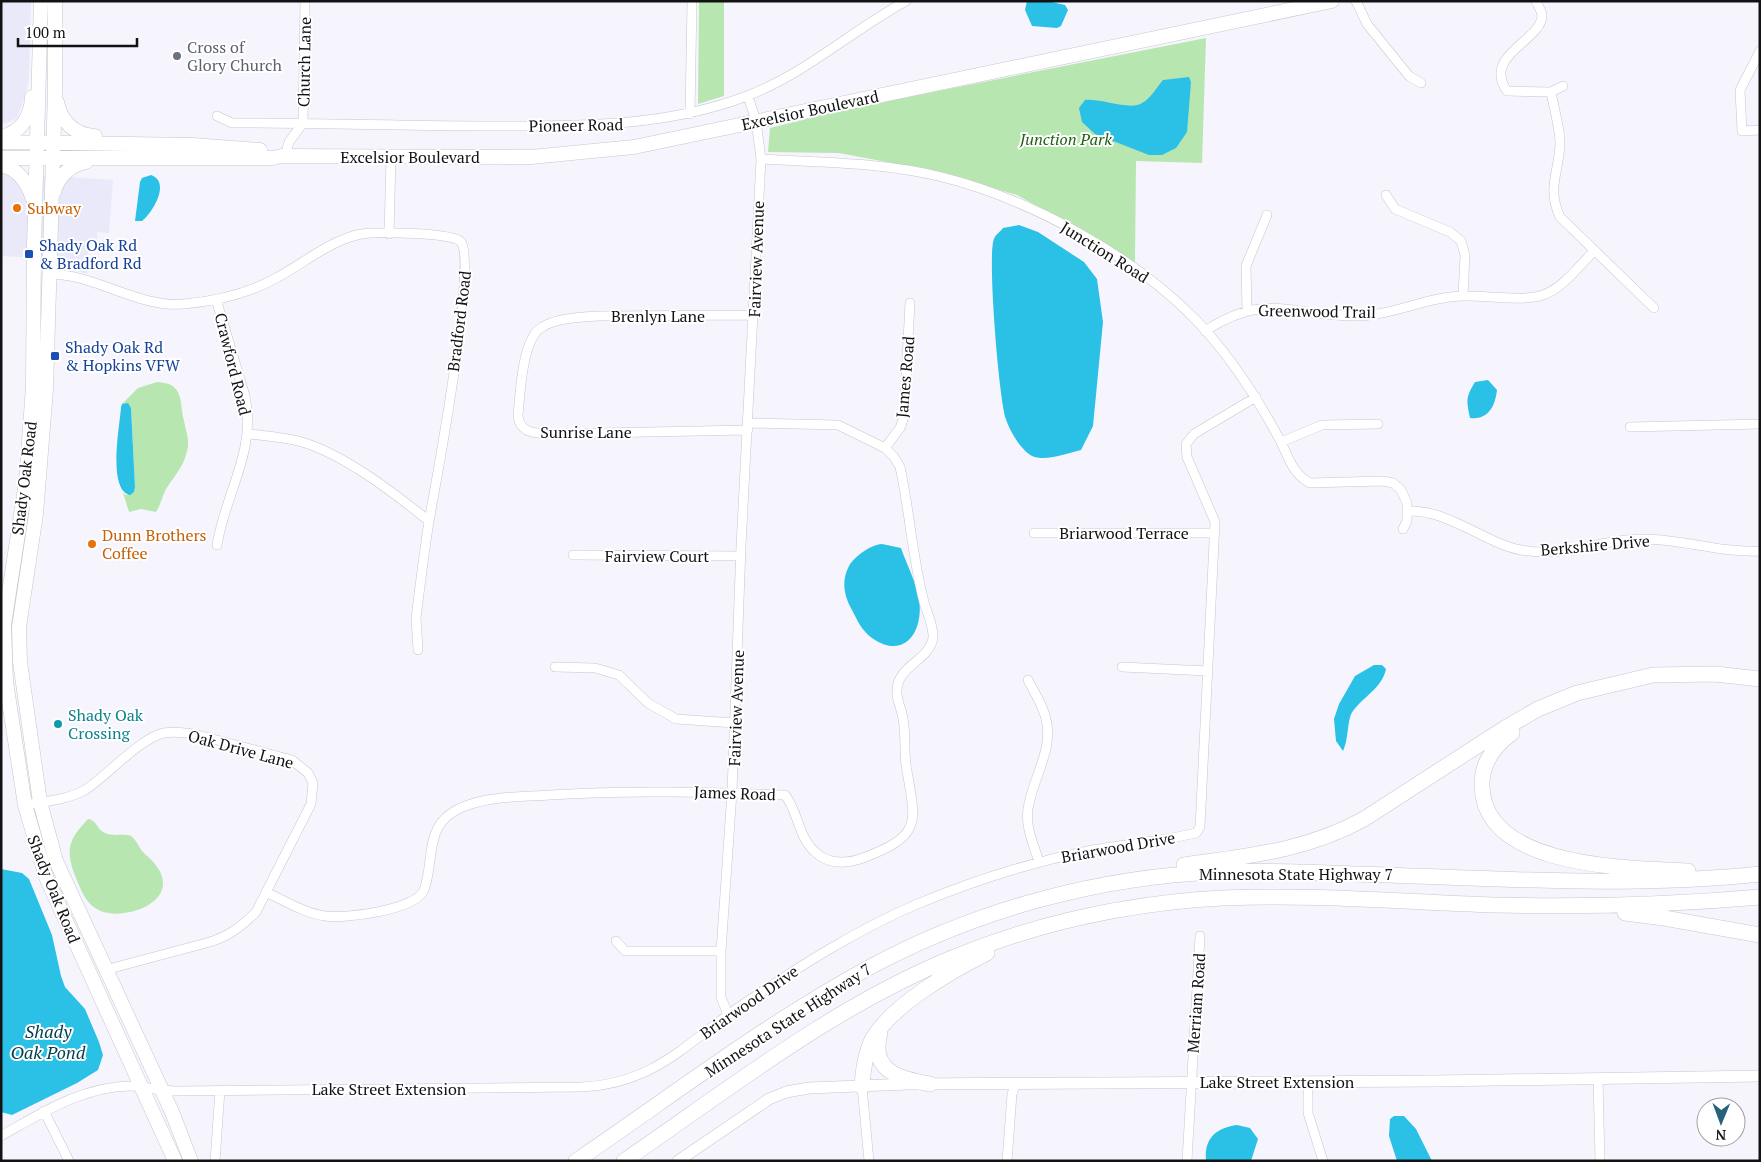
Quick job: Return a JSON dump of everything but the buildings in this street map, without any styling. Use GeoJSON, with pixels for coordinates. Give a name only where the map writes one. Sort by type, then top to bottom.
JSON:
{"type":"FeatureCollection","features":[{"type":"Feature","properties":{"kind":"highway"},"geometry":{"type":"LineString","coordinates":[[1059,895],[1132,874],[1266,854],[1325,837],[1364,819],[1519,720],[1550,703],[1589,689],[1637,678],[1671,674],[1715,674],[1760,679]]}},
{"type":"Feature","properties":{"kind":"highway"},"geometry":{"type":"LineString","coordinates":[[1760,689],[1721,683],[1678,682],[1625,688],[1587,698],[1548,713],[1503,739],[1486,762],[1482,785],[1486,806],[1498,825],[1523,842],[1549,854],[1580,862],[1616,867],[1697,871],[1760,869]]}},
{"type":"Feature","properties":{"kind":"highway","name":"Minnesota State Highway 7"},"geometry":{"type":"LineString","coordinates":[[576,1161],[790,1015],[859,974],[944,933],[1012,908],[1059,895],[1160,877],[1238,871],[1584,881],[1677,880],[1760,874]]}},
{"type":"Feature","properties":{"kind":"highway","name":"Minnesota State Highway 7"},"geometry":{"type":"LineString","coordinates":[[624,1161],[798,1042],[875,995],[953,958],[1018,935],[1065,922],[1126,909],[1224,898],[1293,898],[1496,905],[1654,905],[1760,897]]}},
{"type":"Feature","properties":{"kind":"highway"},"geometry":{"type":"LineString","coordinates":[[1496,905],[1664,918],[1760,935]]}},
{"type":"Feature","properties":{"kind":"highway"},"geometry":{"type":"LineString","coordinates":[[862,1087],[866,1054],[874,1037],[883,1025],[940,979],[999,947],[1065,922]]}},
{"type":"Feature","properties":{"kind":"highway"},"geometry":{"type":"LineString","coordinates":[[883,1025],[878,1048],[886,1067],[896,1076],[930,1084]]}},
{"type":"Feature","properties":{"kind":"main road","name":"Shady Oak Road"},"geometry":{"type":"LineString","coordinates":[[41,1],[35,206],[32,419],[26,482],[3,610],[3,654],[25,805],[34,844],[46,877],[175,1161]]}},
{"type":"Feature","properties":{"kind":"main road","name":"Shady Oak Road"},"geometry":{"type":"LineString","coordinates":[[55,1],[54,142],[41,456],[36,514],[21,612],[20,662],[40,802],[56,861],[162,1090],[191,1161]]}},
{"type":"Feature","properties":{"kind":"main road","name":"Excelsior Boulevard"},"geometry":{"type":"LineString","coordinates":[[1,158],[523,157],[574,154],[653,144],[1332,1]]}},
{"type":"Feature","properties":{"kind":"main road"},"geometry":{"type":"LineString","coordinates":[[1,137],[19,128],[30,111],[34,50],[40,33]]}},
{"type":"Feature","properties":{"kind":"main road"},"geometry":{"type":"LineString","coordinates":[[55,90],[58,106],[64,120],[72,129],[84,135],[150,137],[193,144]]}},
{"type":"Feature","properties":{"kind":"main road","name":"Excelsior Boulevard"},"geometry":{"type":"LineString","coordinates":[[1,142],[193,144],[273,151],[284,156]]}},
{"type":"Feature","properties":{"kind":"main road"},"geometry":{"type":"LineString","coordinates":[[52,202],[56,185],[67,171],[80,163],[99,159]]}},
{"type":"Feature","properties":{"kind":"main road"},"geometry":{"type":"LineString","coordinates":[[1,165],[17,172],[23,178],[35,206]]}},
{"type":"Feature","properties":{"kind":"street","name":"Church Lane"},"geometry":{"type":"LineString","coordinates":[[303,123],[305,1]]}},
{"type":"Feature","properties":{"kind":"street"},"geometry":{"type":"LineString","coordinates":[[690,114],[692,1]]}},
{"type":"Feature","properties":{"kind":"street","name":"Pioneer Road"},"geometry":{"type":"LineString","coordinates":[[217,116],[232,123],[568,126],[636,123],[690,114],[748,96],[813,62],[906,1]]}},
{"type":"Feature","properties":{"kind":"street"},"geometry":{"type":"LineString","coordinates":[[1356,1],[1367,24],[1409,76],[1421,83]]}},
{"type":"Feature","properties":{"kind":"street"},"geometry":{"type":"LineString","coordinates":[[1536,1],[1542,14],[1540,24],[1508,56],[1501,72],[1501,83],[1507,92],[1551,92],[1563,86]]}},
{"type":"Feature","properties":{"kind":"street"},"geometry":{"type":"LineString","coordinates":[[1760,51],[1740,90],[1742,130],[1760,130]]}},
{"type":"Feature","properties":{"kind":"street"},"geometry":{"type":"LineString","coordinates":[[1551,92],[1560,143],[1554,179],[1554,206],[1568,227],[1654,308]]}},
{"type":"Feature","properties":{"kind":"street","name":"Fairview Avenue"},"geometry":{"type":"LineString","coordinates":[[728,1015],[721,997],[721,951],[732,792],[741,556],[761,159],[756,121],[748,96]]}},
{"type":"Feature","properties":{"kind":"street"},"geometry":{"type":"LineString","coordinates":[[284,156],[289,142],[303,123]]}},
{"type":"Feature","properties":{"kind":"street"},"geometry":{"type":"LineString","coordinates":[[389,234],[391,157]]}},
{"type":"Feature","properties":{"kind":"street","name":"Junction Road"},"geometry":{"type":"LineString","coordinates":[[761,159],[889,168],[941,176],[992,192],[1034,209],[1097,244],[1156,285],[1206,331],[1256,397],[1281,442],[1294,471],[1301,478],[1310,483],[1322,484],[1383,481],[1393,483],[1404,494],[1407,511]]}},
{"type":"Feature","properties":{"kind":"street"},"geometry":{"type":"LineString","coordinates":[[1386,195],[1395,209],[1450,232],[1461,241],[1465,255],[1463,296]]}},
{"type":"Feature","properties":{"kind":"street"},"geometry":{"type":"LineString","coordinates":[[1248,310],[1246,266],[1267,215]]}},
{"type":"Feature","properties":{"kind":"street","name":"Bradford Road"},"geometry":{"type":"LineString","coordinates":[[49,274],[77,276],[162,304],[184,304],[216,299],[265,284],[343,240],[363,234],[455,237],[461,242],[465,250],[466,270],[461,320],[440,467],[429,521],[416,618],[418,650]]}},
{"type":"Feature","properties":{"kind":"street","name":"Greenwood Trail"},"geometry":{"type":"LineString","coordinates":[[1206,331],[1221,321],[1248,310],[1271,307],[1355,316],[1378,314],[1434,299],[1463,296],[1541,296],[1563,282],[1594,251]]}},
{"type":"Feature","properties":{"kind":"street","name":"Crawford Road"},"geometry":{"type":"LineString","coordinates":[[216,299],[246,404],[248,434],[244,453],[220,528],[217,545]]}},
{"type":"Feature","properties":{"kind":"street","name":"James Road"},"geometry":{"type":"LineString","coordinates":[[266,892],[304,911],[326,916],[340,917],[411,903],[424,890],[431,844],[436,832],[458,810],[484,800],[567,794],[732,792],[785,794],[808,845],[819,855],[833,862],[856,861],[897,844],[906,835],[912,824],[914,812],[906,761],[904,722],[897,689],[902,674],[930,646],[933,631],[915,569],[900,467],[885,448],[900,428],[904,417],[910,303]]}},
{"type":"Feature","properties":{"kind":"street","name":"Brenlyn Lane"},"geometry":{"type":"LineString","coordinates":[[562,321],[598,316],[754,315]]}},
{"type":"Feature","properties":{"kind":"street","name":"Sunrise Lane"},"geometry":{"type":"LineString","coordinates":[[562,321],[539,330],[532,338],[524,368],[518,416],[519,424],[524,429],[549,434],[838,424],[885,448]]}},
{"type":"Feature","properties":{"kind":"street","name":"Briarwood Drive"},"geometry":{"type":"LineString","coordinates":[[617,1083],[649,1072],[728,1015],[816,956],[862,930],[915,905],[967,885],[1039,862],[1091,850],[1193,834],[1199,831],[1215,533],[1213,513],[1187,457],[1186,444],[1194,434],[1256,397]]}},
{"type":"Feature","properties":{"kind":"street"},"geometry":{"type":"LineString","coordinates":[[1281,442],[1322,425],[1378,424]]}},
{"type":"Feature","properties":{"kind":"street"},"geometry":{"type":"LineString","coordinates":[[1630,427],[1760,424]]}},
{"type":"Feature","properties":{"kind":"street"},"geometry":{"type":"LineString","coordinates":[[248,434],[286,438],[318,448],[387,487],[429,521]]}},
{"type":"Feature","properties":{"kind":"street","name":"Berkshire Drive"},"geometry":{"type":"LineString","coordinates":[[1407,511],[1418,510],[1440,517],[1499,544],[1537,552],[1572,551],[1636,540],[1653,539],[1734,551],[1760,551]]}},
{"type":"Feature","properties":{"kind":"street"},"geometry":{"type":"LineString","coordinates":[[1403,529],[1407,521],[1407,511]]}},
{"type":"Feature","properties":{"kind":"street","name":"Briarwood Terrace"},"geometry":{"type":"LineString","coordinates":[[1034,533],[1215,533]]}},
{"type":"Feature","properties":{"kind":"street","name":"Fairview Court"},"geometry":{"type":"LineString","coordinates":[[573,556],[741,556]]}},
{"type":"Feature","properties":{"kind":"street"},"geometry":{"type":"LineString","coordinates":[[3,610],[21,612]]}},
{"type":"Feature","properties":{"kind":"street"},"geometry":{"type":"LineString","coordinates":[[555,667],[595,668],[619,675],[648,703],[676,719],[735,723]]}},
{"type":"Feature","properties":{"kind":"street"},"geometry":{"type":"LineString","coordinates":[[1122,667],[1208,671]]}},
{"type":"Feature","properties":{"kind":"street"},"geometry":{"type":"LineString","coordinates":[[1028,680],[1044,713],[1048,729],[1045,751],[1028,810],[1029,831],[1039,862]]}},
{"type":"Feature","properties":{"kind":"street","name":"Oak Drive Lane"},"geometry":{"type":"LineString","coordinates":[[25,805],[60,799],[85,790],[150,740],[162,733],[194,734],[292,760],[308,773],[313,783],[314,794],[311,804],[256,912],[246,922],[224,938],[105,970]]}},
{"type":"Feature","properties":{"kind":"street","name":"Merriam Road"},"geometry":{"type":"LineString","coordinates":[[1187,1161],[1200,936]]}},
{"type":"Feature","properties":{"kind":"street"},"geometry":{"type":"LineString","coordinates":[[616,941],[625,951],[721,951]]}},
{"type":"Feature","properties":{"kind":"street","name":"Lake Street Extension"},"geometry":{"type":"LineString","coordinates":[[678,1161],[769,1099],[794,1089],[930,1084],[1015,1085],[1760,1076]]}},
{"type":"Feature","properties":{"kind":"street"},"geometry":{"type":"LineString","coordinates":[[1598,1078],[1600,1161]]}},
{"type":"Feature","properties":{"kind":"street"},"geometry":{"type":"LineString","coordinates":[[1308,1082],[1308,1112],[1323,1161]]}},
{"type":"Feature","properties":{"kind":"street","name":"Lake Street Extension"},"geometry":{"type":"LineString","coordinates":[[1,1136],[61,1102],[87,1093],[130,1086],[162,1090],[220,1090],[572,1087],[617,1083]]}},
{"type":"Feature","properties":{"kind":"street"},"geometry":{"type":"LineString","coordinates":[[1007,1161],[1012,1094],[1015,1085]]}},
{"type":"Feature","properties":{"kind":"street"},"geometry":{"type":"LineString","coordinates":[[862,1087],[869,1161]]}},
{"type":"Feature","properties":{"kind":"street"},"geometry":{"type":"LineString","coordinates":[[216,1161],[220,1090]]}},
{"type":"Feature","properties":{"kind":"street"},"geometry":{"type":"LineString","coordinates":[[44,1111],[69,1161]]}},
{"type":"Feature","properties":{"kind":"shaded area"},"geometry":{"type":"Polygon","coordinates":[[[1,1],[31,1],[29,78],[26,93],[17,118],[3,123],[1,123],[1,1]]]}},
{"type":"Feature","properties":{"kind":"shaded area"},"geometry":{"type":"Polygon","coordinates":[[[1,172],[113,180],[109,233],[97,232],[97,241],[89,241],[87,274],[61,266],[59,259],[1,256],[1,172]]]}},
{"type":"Feature","properties":{"kind":"green space"},"geometry":{"type":"Polygon","coordinates":[[[699,1],[724,1],[724,96],[698,104],[699,1]]]}},
{"type":"Feature","properties":{"kind":"green space","name":"Junction Park"},"geometry":{"type":"Polygon","coordinates":[[[1206,38],[1202,163],[1136,161],[1135,263],[1017,195],[929,170],[839,153],[768,152],[770,128],[852,108],[1206,38]]]}},
{"type":"Feature","properties":{"kind":"green space"},"geometry":{"type":"Polygon","coordinates":[[[157,382],[166,383],[177,390],[188,439],[188,448],[181,467],[165,491],[156,512],[141,509],[129,512],[123,493],[126,495],[134,492],[135,487],[131,408],[122,404],[138,388],[157,382]]]}},
{"type":"Feature","properties":{"kind":"green space"},"geometry":{"type":"Polygon","coordinates":[[[88,819],[93,821],[105,833],[131,836],[159,870],[163,884],[159,896],[149,905],[136,911],[106,913],[95,908],[88,901],[74,873],[70,850],[73,838],[88,819]]]}},
{"type":"Feature","properties":{"kind":"water"},"geometry":{"type":"Polygon","coordinates":[[[1027,1],[1047,1],[1065,5],[1068,10],[1061,26],[1057,28],[1032,26],[1025,10],[1027,1]]]}},
{"type":"Feature","properties":{"kind":"water"},"geometry":{"type":"Polygon","coordinates":[[[1189,77],[1191,82],[1187,132],[1176,148],[1162,155],[1149,155],[1095,134],[1082,122],[1079,108],[1085,100],[1130,106],[1137,105],[1148,99],[1163,80],[1189,77]]]}},
{"type":"Feature","properties":{"kind":"water"},"geometry":{"type":"Polygon","coordinates":[[[151,175],[160,184],[158,197],[146,217],[142,221],[135,221],[140,182],[142,178],[151,175]]]}},
{"type":"Feature","properties":{"kind":"water"},"geometry":{"type":"Polygon","coordinates":[[[1019,225],[1038,232],[1084,262],[1097,279],[1103,322],[1093,426],[1081,450],[1050,458],[1032,456],[1016,439],[1006,419],[1000,385],[993,298],[992,250],[995,238],[1003,228],[1019,225]]]}},
{"type":"Feature","properties":{"kind":"water"},"geometry":{"type":"Polygon","coordinates":[[[1488,380],[1497,390],[1492,407],[1482,417],[1470,418],[1467,403],[1470,391],[1475,382],[1488,380]]]}},
{"type":"Feature","properties":{"kind":"water"},"geometry":{"type":"Polygon","coordinates":[[[128,403],[131,408],[135,487],[134,492],[130,495],[123,491],[119,482],[116,456],[121,407],[122,404],[128,403]]]}},
{"type":"Feature","properties":{"kind":"water"},"geometry":{"type":"Polygon","coordinates":[[[882,544],[901,548],[914,580],[919,599],[920,611],[915,631],[910,639],[903,644],[894,646],[884,644],[865,632],[849,605],[844,588],[845,577],[852,562],[868,549],[882,544]]]}},
{"type":"Feature","properties":{"kind":"water"},"geometry":{"type":"Polygon","coordinates":[[[1374,665],[1382,665],[1386,669],[1384,676],[1377,687],[1351,714],[1343,751],[1336,741],[1334,719],[1339,704],[1355,676],[1374,665]]]}},
{"type":"Feature","properties":{"kind":"water","name":"Shady Oak Pond"},"geometry":{"type":"Polygon","coordinates":[[[1,869],[22,873],[29,879],[52,935],[65,987],[85,1009],[103,1055],[98,1070],[77,1083],[12,1115],[1,1112],[1,869]]]}},
{"type":"Feature","properties":{"kind":"water"},"geometry":{"type":"Polygon","coordinates":[[[1394,1116],[1404,1116],[1416,1129],[1432,1161],[1397,1161],[1389,1136],[1390,1119],[1394,1116]]]}},
{"type":"Feature","properties":{"kind":"water"},"geometry":{"type":"Polygon","coordinates":[[[1237,1125],[1250,1128],[1258,1139],[1251,1161],[1206,1161],[1209,1140],[1217,1132],[1237,1125]]]}},
{"type":"Feature","properties":{"kind":"place","name":"Cross of Glory Church"},"geometry":{"type":"Point","coordinates":[177,56]}},
{"type":"Feature","properties":{"kind":"place","name":"Subway"},"geometry":{"type":"Point","coordinates":[17,208]}},
{"type":"Feature","properties":{"kind":"place","name":"Shady Oak Rd & Bradford Rd"},"geometry":{"type":"Point","coordinates":[29,254]}},
{"type":"Feature","properties":{"kind":"place","name":"Shady Oak Rd & Hopkins VFW"},"geometry":{"type":"Point","coordinates":[55,356]}},
{"type":"Feature","properties":{"kind":"place","name":"Dunn Brothers Coffee"},"geometry":{"type":"Point","coordinates":[92,544]}},
{"type":"Feature","properties":{"kind":"place","name":"Shady Oak Crossing"},"geometry":{"type":"Point","coordinates":[58,724]}}]}
